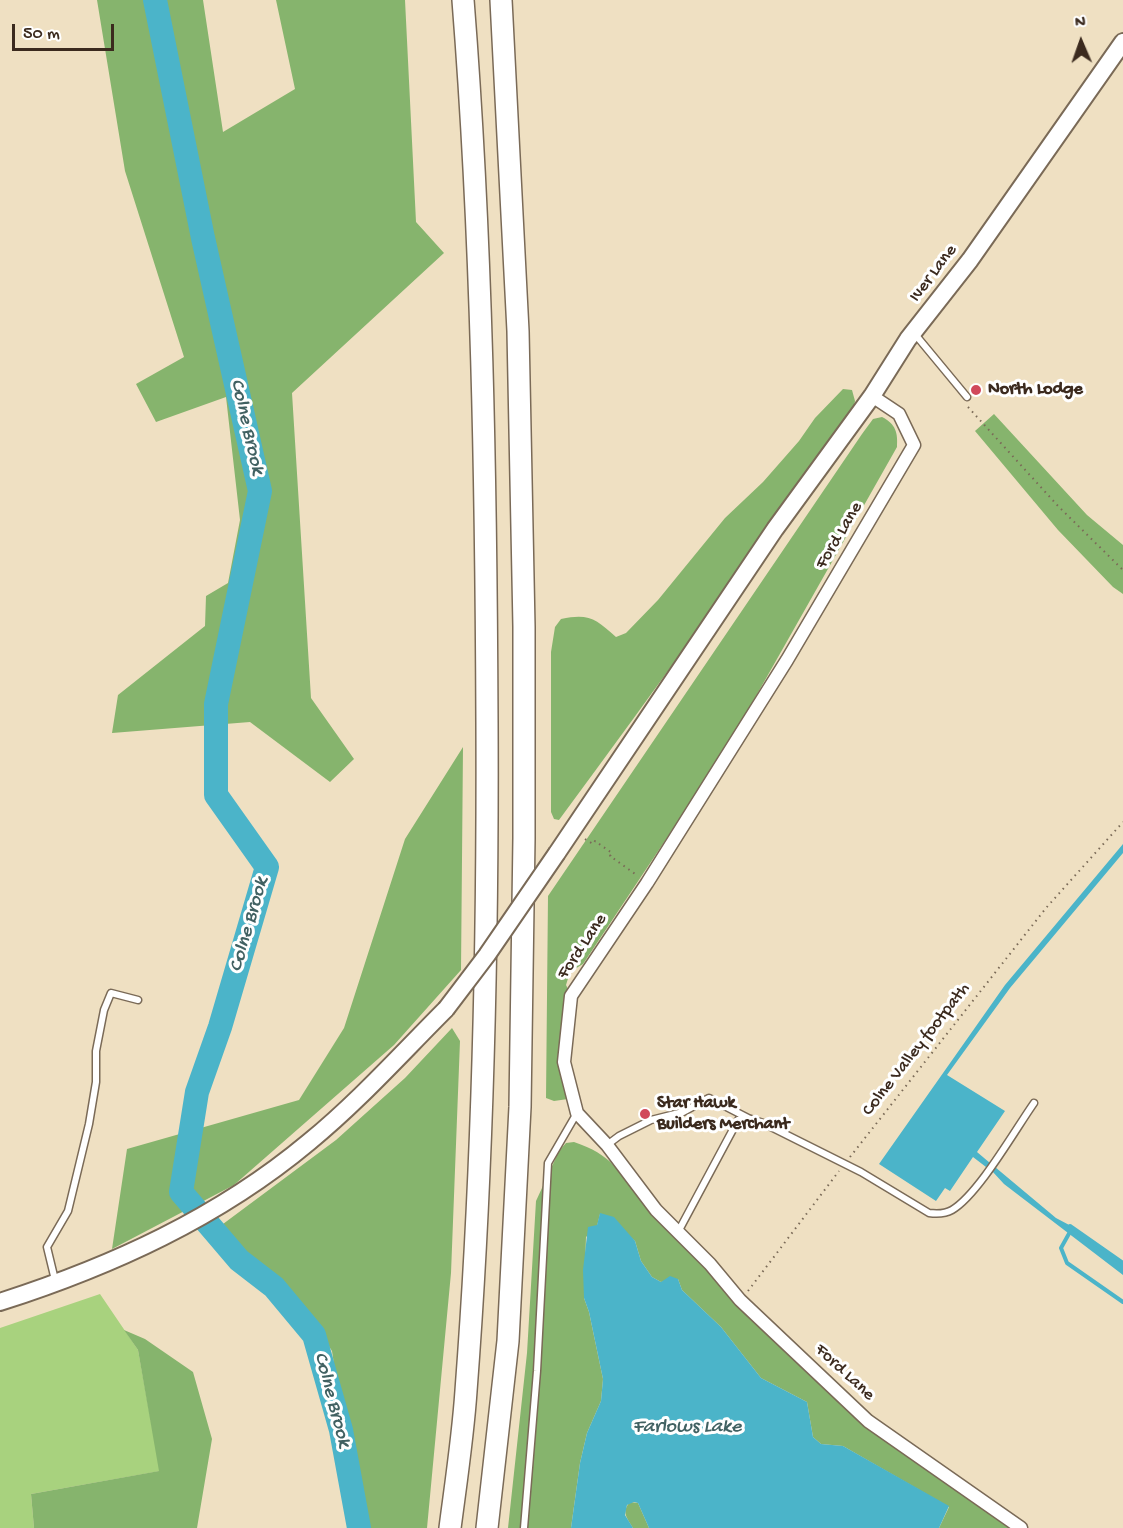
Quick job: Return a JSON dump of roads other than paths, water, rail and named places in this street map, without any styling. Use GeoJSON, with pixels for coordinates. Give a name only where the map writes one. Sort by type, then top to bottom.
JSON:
{"type":"FeatureCollection","features":[{"type":"Feature","properties":{"kind":"highway"},"geometry":{"type":"LineString","coordinates":[[450,1528],[466,1394],[476,1240],[482,1095],[487,838],[483,400],[471,100],[463,0]]}},
{"type":"Feature","properties":{"kind":"highway"},"geometry":{"type":"LineString","coordinates":[[487,1528],[508,1341],[520,1107],[524,838],[524,615],[518,331],[501,0]]}},
{"type":"Feature","properties":{"kind":"main road","name":"Iver Lane"},"geometry":{"type":"LineString","coordinates":[[0,1302],[56,1284],[171,1234],[226,1203],[309,1142],[368,1088],[446,1009],[487,955],[573,831],[775,528],[872,396],[913,333],[970,260],[1123,42]]}},
{"type":"Feature","properties":{"kind":"street","name":"Ford Lane"},"geometry":{"type":"LineString","coordinates":[[872,396],[899,414],[914,445],[787,660],[648,883],[572,996],[564,1062],[577,1113],[607,1145],[656,1209],[677,1233],[710,1264],[740,1300],[868,1421],[1020,1528]]}},
{"type":"Feature","properties":{"kind":"lane"},"geometry":{"type":"LineString","coordinates":[[913,333],[967,397]]}},
{"type":"Feature","properties":{"kind":"lane"},"geometry":{"type":"LineString","coordinates":[[56,1284],[47,1247],[68,1211],[89,1124],[96,1082],[96,1051],[104,1010],[111,993],[138,1000]]}},
{"type":"Feature","properties":{"kind":"lane"},"geometry":{"type":"LineString","coordinates":[[607,1145],[619,1136],[651,1120],[682,1112],[709,1098],[748,1118],[763,1122],[844,1164],[929,1213],[936,1214],[950,1211],[973,1191],[1034,1103]]}},
{"type":"Feature","properties":{"kind":"lane"},"geometry":{"type":"LineString","coordinates":[[524,1528],[537,1371],[548,1163],[577,1113]]}},
{"type":"Feature","properties":{"kind":"lane"},"geometry":{"type":"LineString","coordinates":[[677,1233],[738,1120],[748,1118]]}},
{"type":"Feature","properties":{"kind":"water"},"geometry":{"type":"Polygon","coordinates":[[[1123,844],[1123,853],[1010,988],[947,1075],[1005,1111],[977,1152],[990,1163],[986,1167],[973,1157],[950,1191],[945,1188],[936,1201],[879,1164],[1005,985],[1123,844]]]}},
{"type":"Feature","properties":{"kind":"water"},"geometry":{"type":"Polygon","coordinates":[[[995,1167],[1056,1218],[1073,1227],[1123,1263],[1123,1275],[1004,1184],[992,1171],[995,1167]]]}},
{"type":"Feature","properties":{"kind":"water","name":"Farlows Lake"},"geometry":{"type":"Polygon","coordinates":[[[600,1213],[614,1217],[635,1241],[641,1261],[652,1277],[661,1282],[670,1276],[678,1279],[682,1290],[721,1327],[761,1378],[807,1402],[813,1437],[821,1444],[843,1446],[949,1506],[939,1528],[649,1528],[638,1503],[634,1502],[627,1505],[625,1515],[633,1528],[571,1528],[580,1463],[587,1433],[601,1401],[603,1379],[584,1298],[583,1270],[588,1227],[597,1225],[600,1213]]]}},
{"type":"Feature","properties":{"kind":"waterway","name":"Colne Brook"},"geometry":{"type":"LineString","coordinates":[[155,0],[203,238],[260,491],[216,704],[216,795],[267,867],[220,1027],[197,1092],[181,1192],[239,1260],[274,1287],[314,1335],[341,1430],[359,1528]]}},
{"type":"Feature","properties":{"kind":"waterway"},"geometry":{"type":"LineString","coordinates":[[1070,1226],[1123,1263]]}},
{"type":"Feature","properties":{"kind":"waterway"},"geometry":{"type":"LineString","coordinates":[[1071,1230],[1061,1248],[1067,1263],[1123,1302]]}},
{"type":"Feature","properties":{"kind":"place","name":"North Lodge"},"geometry":{"type":"Point","coordinates":[976,390]}},
{"type":"Feature","properties":{"kind":"place","name":"Star Hawk Builders Merchant"},"geometry":{"type":"Point","coordinates":[645,1114]}}]}
